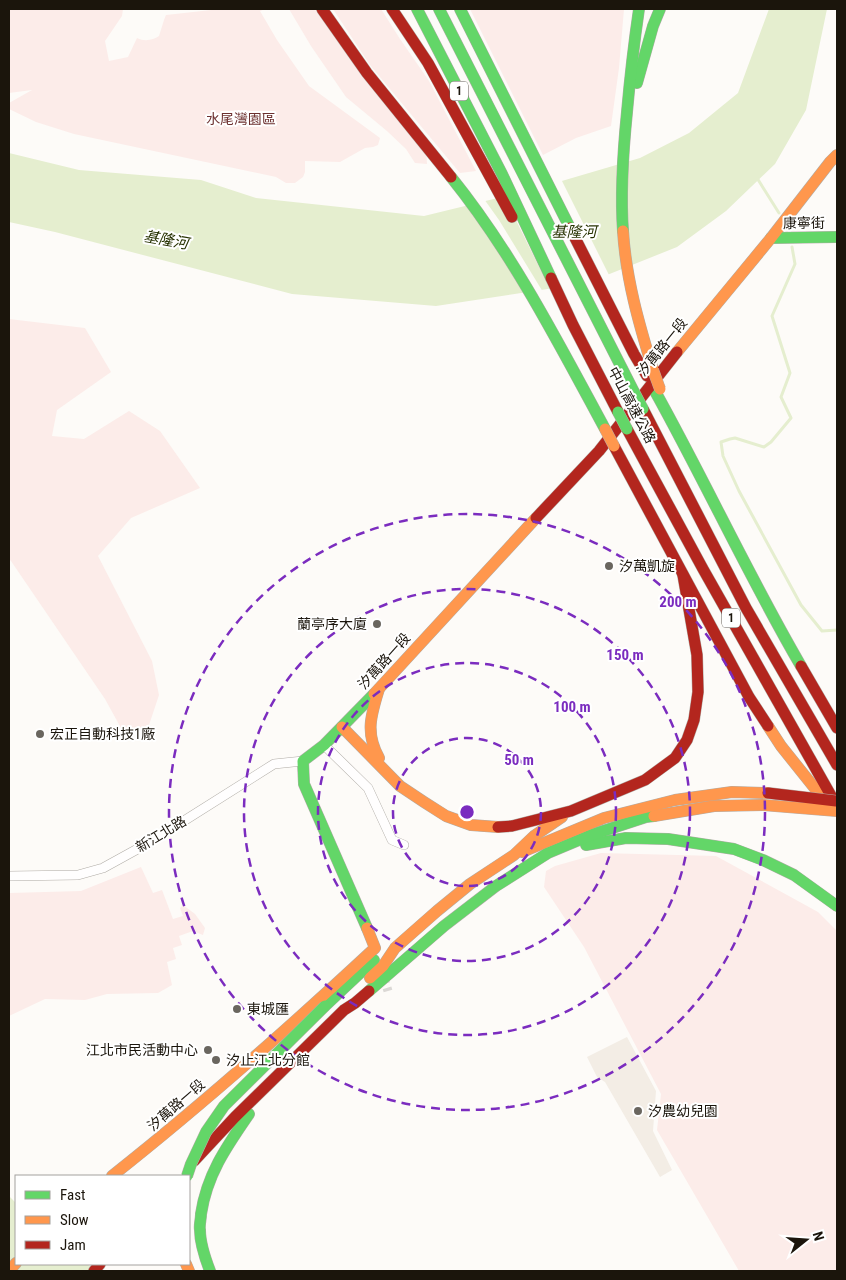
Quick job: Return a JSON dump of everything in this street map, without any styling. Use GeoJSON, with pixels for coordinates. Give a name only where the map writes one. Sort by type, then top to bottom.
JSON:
{"type":"FeatureCollection","features":[{"type":"Feature","properties":{"kind":"main road"},"geometry":{"type":"LineString","coordinates":[[322,9],[364,70],[463,192],[520,275],[749,697],[781,746],[837,817]]}},
{"type":"Feature","properties":{"kind":"main road"},"geometry":{"type":"LineString","coordinates":[[392,9],[428,63],[573,326]]}},
{"type":"Feature","properties":{"kind":"main road","name":"中山高速公路"},"geometry":{"type":"LineString","coordinates":[[417,9],[502,174],[573,326],[618,412],[714,588],[837,806]]}},
{"type":"Feature","properties":{"kind":"main road","name":"中山高速公路"},"geometry":{"type":"LineString","coordinates":[[439,9],[595,317],[746,608],[837,765]]}},
{"type":"Feature","properties":{"kind":"main road"},"geometry":{"type":"LineString","coordinates":[[460,9],[609,302],[650,373],[676,428],[778,627],[837,728]]}},
{"type":"Feature","properties":{"kind":"main road"},"geometry":{"type":"LineString","coordinates":[[639,9],[633,49],[626,125],[621,209],[626,264],[650,373]]}},
{"type":"Feature","properties":{"kind":"main road"},"geometry":{"type":"LineString","coordinates":[[626,125],[653,26],[660,9]]}},
{"type":"Feature","properties":{"kind":"main road","name":"汐萬路一段"},"geometry":{"type":"LineString","coordinates":[[113,1175],[158,1140],[302,1016],[375,948],[304,784],[303,761],[324,746],[379,689],[599,450],[837,155]]}},
{"type":"Feature","properties":{"kind":"main road","name":"康寧街"},"geometry":{"type":"LineString","coordinates":[[771,238],[837,238]]}},
{"type":"Feature","properties":{"kind":"main road"},"geometry":{"type":"LineString","coordinates":[[342,727],[400,786],[446,816],[471,825],[512,826],[571,811],[645,780],[675,758],[687,740],[694,720],[698,692],[697,655],[683,574]]}},
{"type":"Feature","properties":{"kind":"main road"},"geometry":{"type":"LineString","coordinates":[[379,689],[370,715],[370,741],[374,752],[388,772]]}},
{"type":"Feature","properties":{"kind":"main road"},"geometry":{"type":"LineString","coordinates":[[514,855],[604,818],[675,800],[732,792],[768,793],[837,802]]}},
{"type":"Feature","properties":{"kind":"main road"},"geometry":{"type":"LineString","coordinates":[[181,1175],[236,1117],[344,1010],[355,1003],[444,926],[496,886],[548,853],[591,834],[646,817],[714,806],[763,804],[837,811]]}},
{"type":"Feature","properties":{"kind":"main road"},"geometry":{"type":"LineString","coordinates":[[187,1175],[206,1132],[224,1106],[325,1006],[380,955],[395,948],[470,884],[514,855],[534,836],[571,811]]}},
{"type":"Feature","properties":{"kind":"main road"},"geometry":{"type":"LineString","coordinates":[[526,868],[586,845],[626,838],[668,839],[734,849],[764,860],[794,875],[837,906]]}},
{"type":"Feature","properties":{"kind":"main road"},"geometry":{"type":"LineString","coordinates":[[344,1010],[349,997],[383,966],[395,948]]}},
{"type":"Feature","properties":{"kind":"main road"},"geometry":{"type":"LineString","coordinates":[[210,1271],[203,1251],[200,1232],[202,1202],[212,1172],[221,1154],[270,1084]]}},
{"type":"Feature","properties":{"kind":"street"},"geometry":{"type":"LineString","coordinates":[[324,746],[368,788],[392,840],[404,845]]}},
{"type":"Feature","properties":{"kind":"street","name":"新江北路"},"geometry":{"type":"LineString","coordinates":[[9,876],[78,875],[103,868],[152,841],[274,764],[303,761]]}},
{"type":"Feature","properties":{"kind":"shaded area","name":"汐農幼兒園"},"geometry":{"type":"Polygon","coordinates":[[[627,1037],[656,1091],[653,1131],[672,1170],[660,1177],[605,1082],[597,1077],[587,1057],[627,1037]]]}},
{"type":"Feature","properties":{"kind":"green space","name":"水尾灣園區"},"geometry":{"type":"Polygon","coordinates":[[[9,9],[123,9],[122,16],[105,41],[109,61],[128,57],[137,38],[149,40],[159,36],[166,15],[220,9],[265,9],[260,11],[277,40],[309,86],[380,138],[378,145],[365,148],[340,162],[305,161],[303,177],[295,183],[286,183],[276,177],[74,134],[36,122],[9,109],[9,103],[32,90],[9,93],[9,9]]]}},
{"type":"Feature","properties":{"kind":"green space"},"geometry":{"type":"Polygon","coordinates":[[[289,9],[322,9],[426,148],[427,164],[415,163],[406,149],[346,97],[311,46],[289,9]]]}},
{"type":"Feature","properties":{"kind":"green space"},"geometry":{"type":"Polygon","coordinates":[[[333,9],[381,9],[429,81],[476,171],[460,173],[370,65],[333,9]]]}},
{"type":"Feature","properties":{"kind":"green space"},"geometry":{"type":"Polygon","coordinates":[[[470,9],[624,9],[619,68],[611,126],[576,138],[543,155],[470,9]]]}},
{"type":"Feature","properties":{"kind":"green space"},"geometry":{"type":"Polygon","coordinates":[[[9,319],[85,328],[111,372],[57,410],[52,436],[84,439],[129,411],[160,431],[200,488],[131,518],[98,556],[152,661],[159,695],[148,728],[121,728],[105,699],[9,559],[9,319]]]}},
{"type":"Feature","properties":{"kind":"green space"},"geometry":{"type":"Polygon","coordinates":[[[601,853],[716,856],[818,912],[837,931],[837,1271],[739,1271],[657,1130],[661,1094],[584,947],[544,887],[546,871],[555,866],[601,853]]]}},
{"type":"Feature","properties":{"kind":"green space"},"geometry":{"type":"Polygon","coordinates":[[[141,867],[153,893],[162,890],[173,919],[183,916],[180,908],[183,905],[195,914],[205,928],[203,935],[193,931],[179,936],[182,945],[173,948],[176,959],[167,962],[172,985],[158,993],[107,994],[85,1000],[45,999],[9,1016],[9,893],[81,891],[141,867]]]}},
{"type":"Feature","properties":{"kind":"water","name":"基隆河"},"geometry":{"type":"Polygon","coordinates":[[[769,9],[827,9],[806,110],[775,164],[726,211],[677,247],[587,283],[436,306],[292,294],[55,232],[9,222],[9,153],[79,170],[201,180],[256,198],[424,216],[538,188],[640,158],[689,133],[738,93],[769,9]]]}},
{"type":"Feature","properties":{"kind":"water"},"geometry":{"type":"Polygon","coordinates":[[[9,1196],[15,1202],[15,1265],[88,1265],[96,1271],[9,1271],[9,1196]]]}},
{"type":"Feature","properties":{"kind":"pier"},"geometry":{"type":"Polygon","coordinates":[[[561,179],[610,277],[588,285],[551,291],[503,194],[561,179]]]}},
{"type":"Feature","properties":{"kind":"pier"},"geometry":{"type":"Polygon","coordinates":[[[484,199],[543,292],[529,294],[469,203],[484,199]]]}},
{"type":"Feature","properties":{"kind":"waterway"},"geometry":{"type":"LineString","coordinates":[[757,178],[779,213]]}},
{"type":"Feature","properties":{"kind":"waterway"},"geometry":{"type":"LineString","coordinates":[[792,247],[795,264],[772,316],[790,373],[781,397],[791,418],[771,442],[764,447],[735,438],[721,442],[723,456],[739,491],[801,605],[822,631],[837,630]]}},
{"type":"Feature","properties":{"kind":"tunnel"},"geometry":{"type":"LineString","coordinates":[[383,975],[388,991]]}},
{"type":"Feature","properties":{"kind":"traffic: fast"},"geometry":{"type":"LineString","coordinates":[[417,9],[502,174],[551,278]]}},
{"type":"Feature","properties":{"kind":"traffic: fast"},"geometry":{"type":"LineString","coordinates":[[439,9],[634,392]]}},
{"type":"Feature","properties":{"kind":"traffic: fast"},"geometry":{"type":"LineString","coordinates":[[460,9],[570,228]]}},
{"type":"Feature","properties":{"kind":"traffic: fast"},"geometry":{"type":"LineString","coordinates":[[623,231],[623,157],[639,9]]}},
{"type":"Feature","properties":{"kind":"traffic: fast"},"geometry":{"type":"LineString","coordinates":[[637,83],[653,26],[660,9]]}},
{"type":"Feature","properties":{"kind":"traffic: fast"},"geometry":{"type":"LineString","coordinates":[[451,177],[495,237],[534,299],[605,429]]}},
{"type":"Feature","properties":{"kind":"traffic: fast"},"geometry":{"type":"LineString","coordinates":[[771,238],[837,237]]}},
{"type":"Feature","properties":{"kind":"traffic: fast"},"geometry":{"type":"LineString","coordinates":[[634,392],[643,409]]}},
{"type":"Feature","properties":{"kind":"traffic: fast"},"geometry":{"type":"LineString","coordinates":[[656,393],[763,598],[801,666]]}},
{"type":"Feature","properties":{"kind":"traffic: fast"},"geometry":{"type":"LineString","coordinates":[[618,412],[627,429]]}},
{"type":"Feature","properties":{"kind":"traffic: fast"},"geometry":{"type":"LineString","coordinates":[[367,928],[304,784],[303,761],[324,745],[374,694]]}},
{"type":"Feature","properties":{"kind":"traffic: fast"},"geometry":{"type":"LineString","coordinates":[[369,991],[444,926],[496,886],[548,853],[591,835],[654,816]]}},
{"type":"Feature","properties":{"kind":"traffic: fast"},"geometry":{"type":"LineString","coordinates":[[586,845],[626,838],[668,839],[734,849],[794,875],[837,906]]}},
{"type":"Feature","properties":{"kind":"traffic: fast"},"geometry":{"type":"LineString","coordinates":[[325,1006],[374,960]]}},
{"type":"Feature","properties":{"kind":"traffic: fast"},"geometry":{"type":"LineString","coordinates":[[187,1175],[206,1132],[224,1106],[325,1006]]}},
{"type":"Feature","properties":{"kind":"traffic: fast"},"geometry":{"type":"LineString","coordinates":[[210,1271],[200,1235],[204,1200],[219,1161],[249,1114]]}},
{"type":"Feature","properties":{"kind":"traffic: slow"},"geometry":{"type":"LineString","coordinates":[[677,352],[837,155]]}},
{"type":"Feature","properties":{"kind":"traffic: slow"},"geometry":{"type":"LineString","coordinates":[[623,231],[630,284],[653,370]]}},
{"type":"Feature","properties":{"kind":"traffic: slow"},"geometry":{"type":"LineString","coordinates":[[653,370],[660,389]]}},
{"type":"Feature","properties":{"kind":"traffic: slow"},"geometry":{"type":"LineString","coordinates":[[605,429],[614,446]]}},
{"type":"Feature","properties":{"kind":"traffic: slow"},"geometry":{"type":"LineString","coordinates":[[374,694],[536,518]]}},
{"type":"Feature","properties":{"kind":"traffic: slow"},"geometry":{"type":"LineString","coordinates":[[379,689],[371,724],[372,740],[379,758]]}},
{"type":"Feature","properties":{"kind":"traffic: slow"},"geometry":{"type":"LineString","coordinates":[[768,726],[781,746],[829,806]]}},
{"type":"Feature","properties":{"kind":"traffic: slow"},"geometry":{"type":"LineString","coordinates":[[342,727],[400,786],[424,802],[446,816],[471,825],[498,827]]}},
{"type":"Feature","properties":{"kind":"traffic: slow"},"geometry":{"type":"LineString","coordinates":[[522,852],[604,818],[675,800],[732,792],[768,793]]}},
{"type":"Feature","properties":{"kind":"traffic: slow"},"geometry":{"type":"LineString","coordinates":[[654,816],[714,806],[763,805]]}},
{"type":"Feature","properties":{"kind":"traffic: slow"},"geometry":{"type":"LineString","coordinates":[[763,805],[837,811]]}},
{"type":"Feature","properties":{"kind":"traffic: slow"},"geometry":{"type":"LineString","coordinates":[[370,978],[383,966],[395,948],[437,911],[470,884],[514,855],[534,836],[562,817]]}},
{"type":"Feature","properties":{"kind":"traffic: slow"},"geometry":{"type":"LineString","coordinates":[[113,1175],[246,1065],[375,948],[367,928]]}},
{"type":"Feature","properties":{"kind":"traffic: slow"},"geometry":{"type":"LineString","coordinates":[[9,1271],[15,1264]]}},
{"type":"Feature","properties":{"kind":"traffic: slow"},"geometry":{"type":"LineString","coordinates":[[186,1265],[189,1271]]}},
{"type":"Feature","properties":{"kind":"traffic: jam"},"geometry":{"type":"LineString","coordinates":[[322,9],[367,73],[451,177]]}},
{"type":"Feature","properties":{"kind":"traffic: jam"},"geometry":{"type":"LineString","coordinates":[[392,9],[428,63],[512,217]]}},
{"type":"Feature","properties":{"kind":"traffic: jam"},"geometry":{"type":"LineString","coordinates":[[570,228],[647,376]]}},
{"type":"Feature","properties":{"kind":"traffic: jam"},"geometry":{"type":"LineString","coordinates":[[551,278],[618,412]]}},
{"type":"Feature","properties":{"kind":"traffic: jam"},"geometry":{"type":"LineString","coordinates":[[536,518],[599,451],[677,352]]}},
{"type":"Feature","properties":{"kind":"traffic: jam"},"geometry":{"type":"LineString","coordinates":[[643,409],[746,608],[837,765]]}},
{"type":"Feature","properties":{"kind":"traffic: jam"},"geometry":{"type":"LineString","coordinates":[[627,429],[703,569],[834,801]]}},
{"type":"Feature","properties":{"kind":"traffic: jam"},"geometry":{"type":"LineString","coordinates":[[614,446],[749,697],[768,726]]}},
{"type":"Feature","properties":{"kind":"traffic: jam"},"geometry":{"type":"LineString","coordinates":[[498,827],[512,826],[571,811],[645,780],[675,758],[687,740],[694,720],[698,692],[697,655],[683,575]]}},
{"type":"Feature","properties":{"kind":"traffic: jam"},"geometry":{"type":"LineString","coordinates":[[801,666],[837,728]]}},
{"type":"Feature","properties":{"kind":"traffic: jam"},"geometry":{"type":"LineString","coordinates":[[768,793],[836,801]]}},
{"type":"Feature","properties":{"kind":"traffic: jam"},"geometry":{"type":"LineString","coordinates":[[194,1161],[235,1117],[344,1010],[369,991]]}},
{"type":"Feature","properties":{"kind":"traffic: jam"},"geometry":{"type":"LineString","coordinates":[[94,1271],[99,1265]]}},
{"type":"Feature","properties":{"kind":"place","name":"汐萬凱旋"},"geometry":{"type":"Point","coordinates":[609,566]}},
{"type":"Feature","properties":{"kind":"place","name":"蘭亭序大廈"},"geometry":{"type":"Point","coordinates":[377,624]}},
{"type":"Feature","properties":{"kind":"place","name":"宏正自動科技1廠"},"geometry":{"type":"Point","coordinates":[40,734]}},
{"type":"Feature","properties":{"kind":"place","name":"東城匯"},"geometry":{"type":"Point","coordinates":[237,1009]}},
{"type":"Feature","properties":{"kind":"place","name":"江北市民活動中心"},"geometry":{"type":"Point","coordinates":[208,1050]}},
{"type":"Feature","properties":{"kind":"place","name":"汐止江北分館"},"geometry":{"type":"Point","coordinates":[216,1060]}},
{"type":"Feature","properties":{"kind":"place","name":"汐農幼兒園"},"geometry":{"type":"Point","coordinates":[638,1111]}}]}
